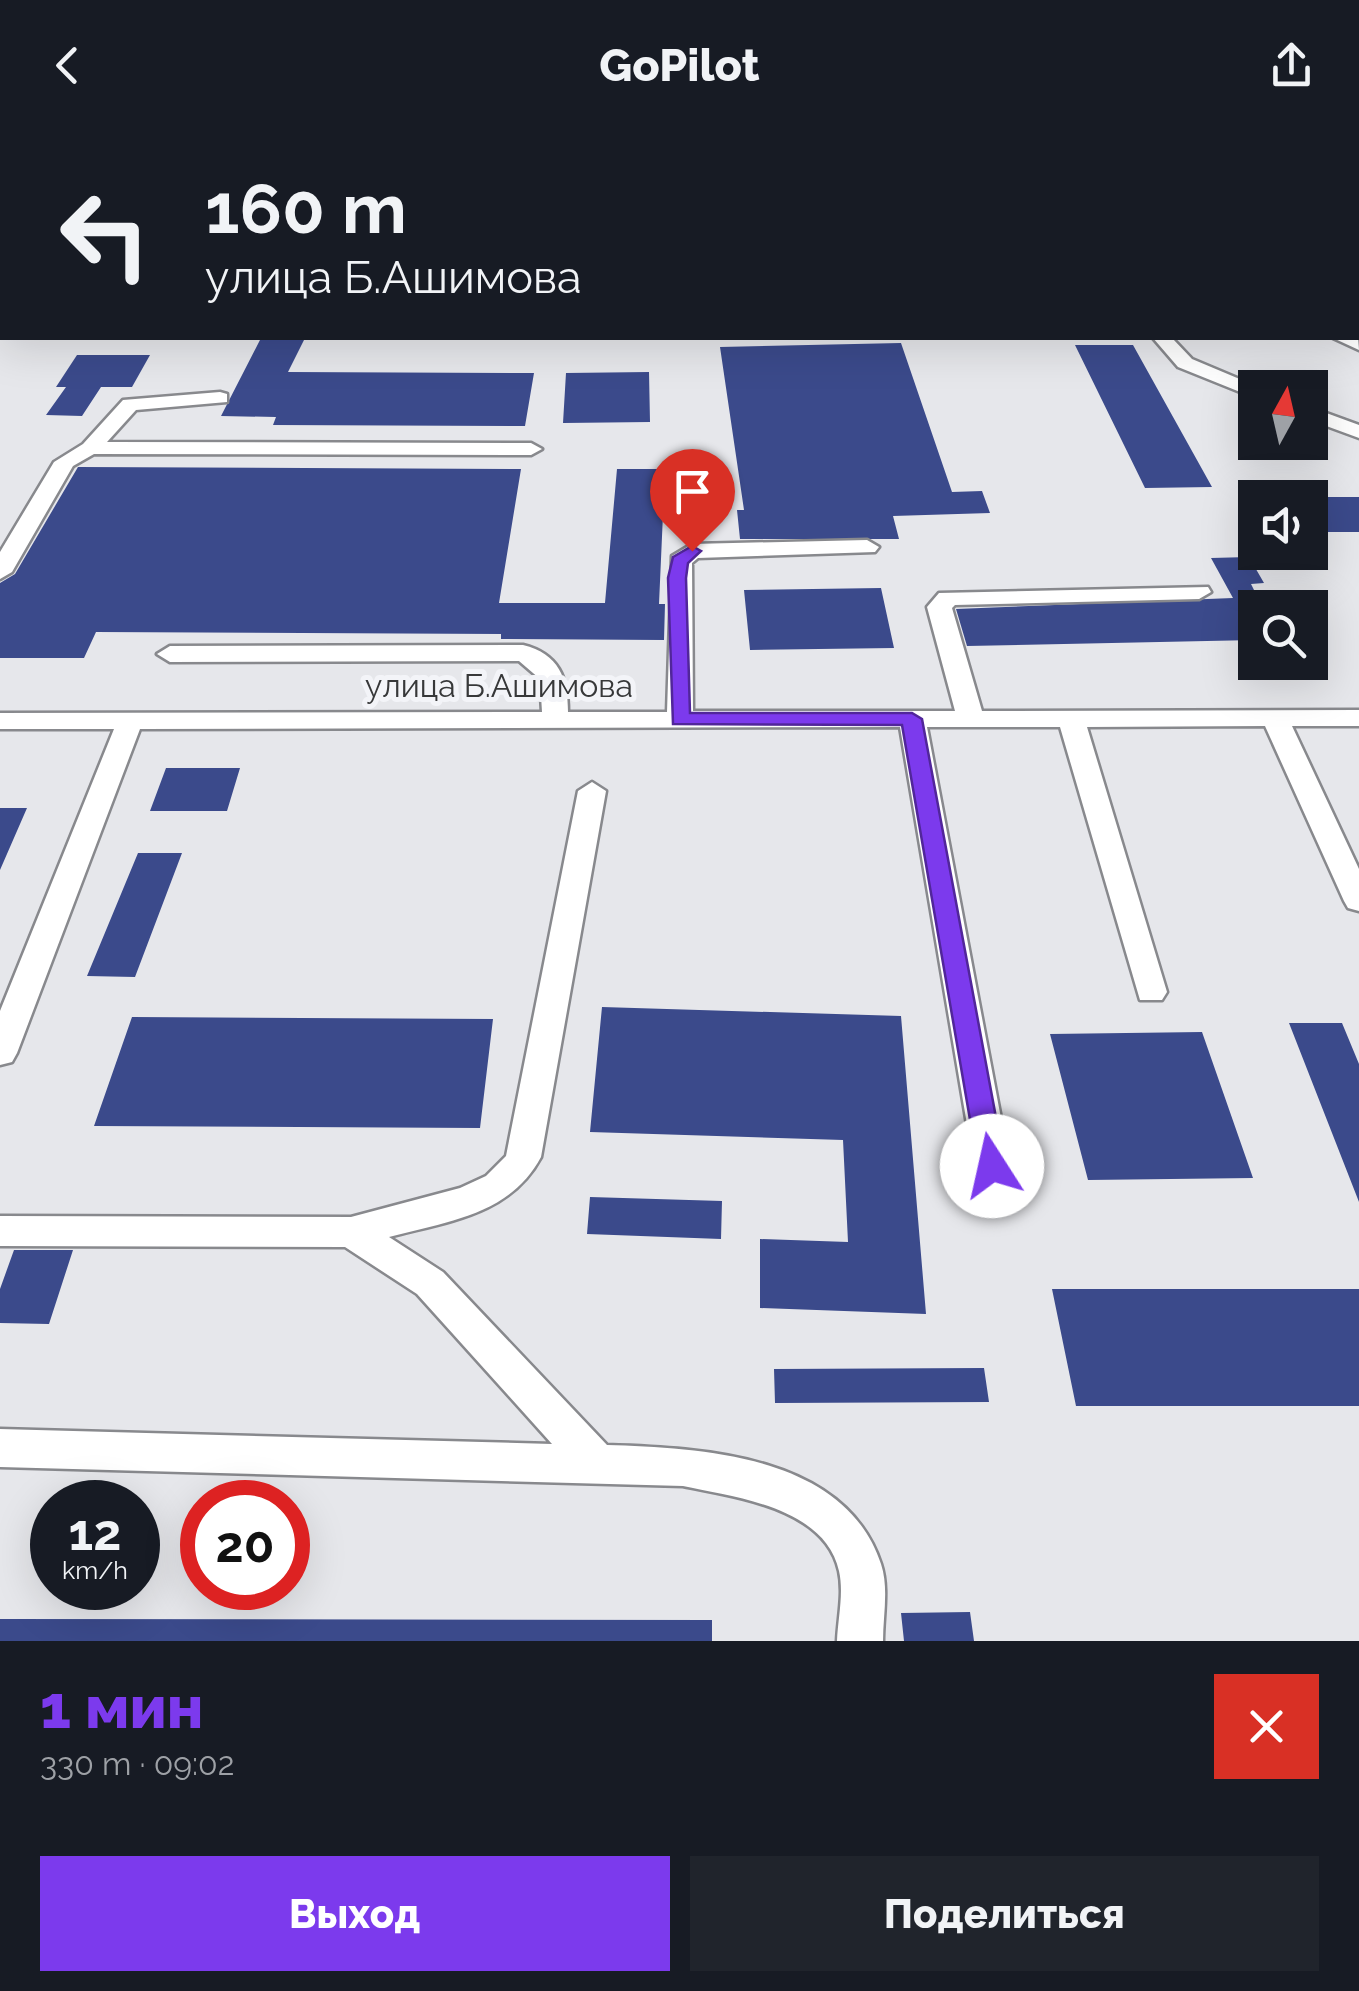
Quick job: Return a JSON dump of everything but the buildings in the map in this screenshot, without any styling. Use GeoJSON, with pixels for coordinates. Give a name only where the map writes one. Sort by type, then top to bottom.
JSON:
{"type":"FeatureCollection","features":[{"type":"Feature","properties":{"kind":"street"},"geometry":{"type":"LineString","coordinates":[[1164,340],[1184,363],[1238,385]]}},
{"type":"Feature","properties":{"kind":"street"},"geometry":{"type":"LineString","coordinates":[[0,572],[64,462],[90,448],[130,404],[220,398]]}},
{"type":"Feature","properties":{"kind":"street"},"geometry":{"type":"LineString","coordinates":[[1328,420],[1359,432]]}},
{"type":"Feature","properties":{"kind":"street"},"geometry":{"type":"LineString","coordinates":[[90,448],[531,449]]}},
{"type":"Feature","properties":{"kind":"street"},"geometry":{"type":"LineString","coordinates":[[680,720],[680,561],[692,551],[866,547]]}},
{"type":"Feature","properties":{"kind":"street"},"geometry":{"type":"LineString","coordinates":[[971,719],[939,607],[948,598],[1200,592]]}},
{"type":"Feature","properties":{"kind":"street"},"geometry":{"type":"LineString","coordinates":[[170,654],[523,653],[545,662],[554,675],[555,720]]}},
{"type":"Feature","properties":{"kind":"street"},"geometry":{"type":"LineString","coordinates":[[1070,718],[1151,992]]}},
{"type":"Feature","properties":{"kind":"street"},"geometry":{"type":"LineString","coordinates":[[1275,718],[1359,902]]}},
{"type":"Feature","properties":{"kind":"street","name":"улица Б.Ашимова"},"geometry":{"type":"LineString","coordinates":[[0,721],[1359,718]]}},
{"type":"Feature","properties":{"kind":"street"},"geometry":{"type":"LineString","coordinates":[[912,719],[992,1166]]}},
{"type":"Feature","properties":{"kind":"street"},"geometry":{"type":"LineString","coordinates":[[0,1054],[130,721]]}},
{"type":"Feature","properties":{"kind":"street"},"geometry":{"type":"LineString","coordinates":[[0,1231],[351,1232],[469,1201],[514,1173],[523,1157],[592,791]]}},
{"type":"Feature","properties":{"kind":"street"},"geometry":{"type":"LineString","coordinates":[[351,1232],[430,1283],[597,1464]]}},
{"type":"Feature","properties":{"kind":"street"},"geometry":{"type":"LineString","coordinates":[[0,1448],[683,1467],[764,1484],[806,1501],[842,1531],[860,1566],[860,1641]]}},
{"type":"Feature","properties":{"kind":"route"},"geometry":{"type":"LineString","coordinates":[[692,551],[680,561],[677,578],[680,720],[912,719],[992,1166]]}}]}
